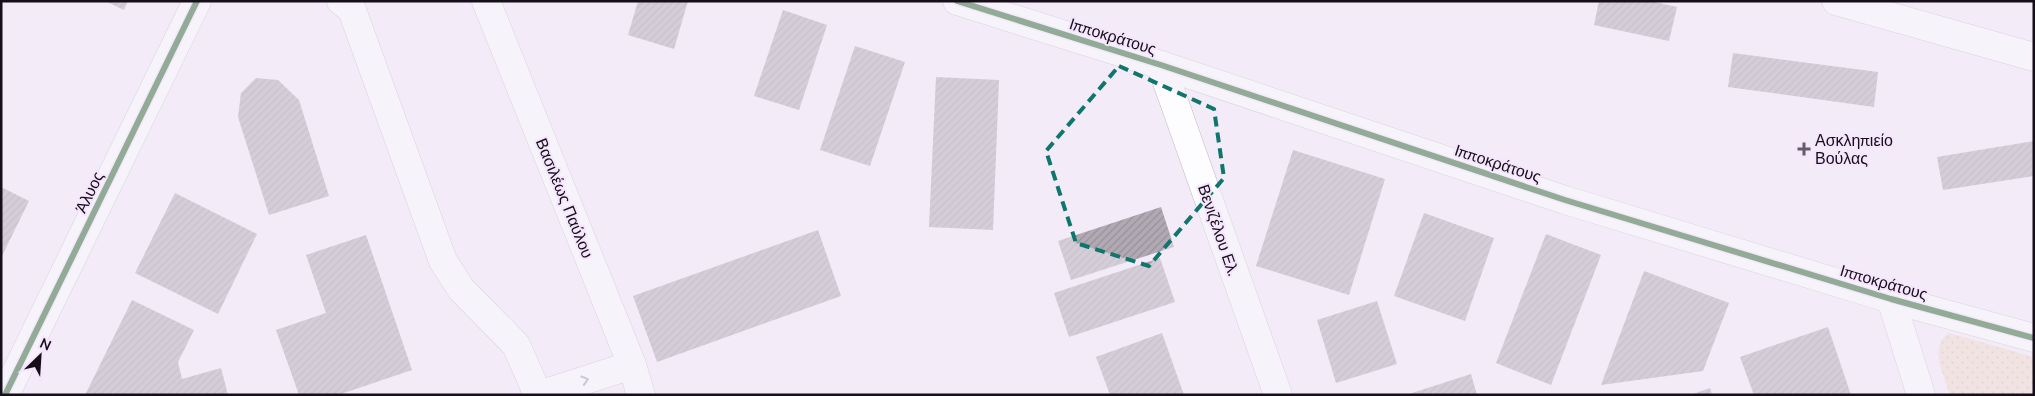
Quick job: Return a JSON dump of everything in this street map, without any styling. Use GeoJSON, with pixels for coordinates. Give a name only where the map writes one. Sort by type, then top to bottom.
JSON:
{"type":"FeatureCollection","features":[{"type":"Feature","properties":{"kind":"street","name":"Άλυος"},"geometry":{"type":"LineString","coordinates":[[5,395],[197,1]]}},
{"type":"Feature","properties":{"kind":"street"},"geometry":{"type":"LineString","coordinates":[[341,1],[352,10],[443,261],[461,289],[516,345],[538,395],[632,365]]}},
{"type":"Feature","properties":{"kind":"street","name":"Βασιλέως Παύλου"},"geometry":{"type":"LineString","coordinates":[[486,1],[632,365],[641,395]]}},
{"type":"Feature","properties":{"kind":"street","name":"Ιπποκράτους"},"geometry":{"type":"LineString","coordinates":[[957,1],[1161,65],[1565,200],[1890,299],[2034,338]]}},
{"type":"Feature","properties":{"kind":"street"},"geometry":{"type":"LineString","coordinates":[[1836,1],[2034,56]]}},
{"type":"Feature","properties":{"kind":"street","name":"Βενιζέλου Ελ."},"geometry":{"type":"LineString","coordinates":[[1161,65],[1278,395]]}},
{"type":"Feature","properties":{"kind":"street"},"geometry":{"type":"LineString","coordinates":[[1890,299],[1920,395]]}},
{"type":"Feature","properties":{"kind":"highlighted area"},"geometry":{"type":"Polygon","coordinates":[[[1119,66],[1214,109],[1224,178],[1149,266],[1076,243],[1046,151],[1119,66]]]}},
{"type":"Feature","properties":{"kind":"shaded area"},"geometry":{"type":"Polygon","coordinates":[[[1949,333],[2034,357],[2034,395],[1950,395],[1939,362],[1939,346],[1949,333]]]}},
{"type":"Feature","properties":{"kind":"building"},"geometry":{"type":"Polygon","coordinates":[[[105,1],[128,1],[124,10],[105,1]]]}},
{"type":"Feature","properties":{"kind":"building"},"geometry":{"type":"Polygon","coordinates":[[[638,1],[688,1],[674,49],[628,35],[638,1]]]}},
{"type":"Feature","properties":{"kind":"building"},"geometry":{"type":"Polygon","coordinates":[[[1599,1],[1650,1],[1677,7],[1669,41],[1594,25],[1599,1]]]}},
{"type":"Feature","properties":{"kind":"building"},"geometry":{"type":"Polygon","coordinates":[[[783,10],[827,25],[799,110],[754,96],[783,10]]]}},
{"type":"Feature","properties":{"kind":"building"},"geometry":{"type":"Polygon","coordinates":[[[855,46],[905,62],[870,166],[820,150],[855,46]]]}},
{"type":"Feature","properties":{"kind":"building"},"geometry":{"type":"Polygon","coordinates":[[[1733,53],[1878,72],[1874,107],[1728,87],[1733,53]]]}},
{"type":"Feature","properties":{"kind":"building"},"geometry":{"type":"Polygon","coordinates":[[[936,77],[999,80],[993,230],[929,227],[936,77]]]}},
{"type":"Feature","properties":{"kind":"building"},"geometry":{"type":"Polygon","coordinates":[[[256,78],[278,80],[299,100],[329,196],[269,215],[238,117],[241,93],[256,78]]]}},
{"type":"Feature","properties":{"kind":"building"},"geometry":{"type":"Polygon","coordinates":[[[2034,141],[2034,176],[1943,190],[1937,157],[2034,141]]]}},
{"type":"Feature","properties":{"kind":"building"},"geometry":{"type":"Polygon","coordinates":[[[1293,150],[1385,179],[1349,295],[1256,266],[1293,150]]]}},
{"type":"Feature","properties":{"kind":"building"},"geometry":{"type":"Polygon","coordinates":[[[1,187],[29,201],[1,258],[1,187]]]}},
{"type":"Feature","properties":{"kind":"building"},"geometry":{"type":"Polygon","coordinates":[[[175,193],[257,234],[218,314],[135,273],[175,193]]]}},
{"type":"Feature","properties":{"kind":"building"},"geometry":{"type":"Polygon","coordinates":[[[1161,207],[1174,247],[1071,280],[1058,241],[1161,207]]]}},
{"type":"Feature","properties":{"kind":"building"},"geometry":{"type":"Polygon","coordinates":[[[1424,213],[1494,238],[1465,321],[1394,296],[1424,213]]]}},
{"type":"Feature","properties":{"kind":"building"},"geometry":{"type":"Polygon","coordinates":[[[818,230],[841,296],[657,362],[633,296],[818,230]]]}},
{"type":"Feature","properties":{"kind":"building"},"geometry":{"type":"Polygon","coordinates":[[[1546,234],[1601,255],[1551,385],[1496,363],[1546,234]]]}},
{"type":"Feature","properties":{"kind":"building"},"geometry":{"type":"Polygon","coordinates":[[[366,235],[412,370],[338,395],[299,395],[276,330],[326,313],[306,255],[366,235]]]}},
{"type":"Feature","properties":{"kind":"building"},"geometry":{"type":"Polygon","coordinates":[[[1160,258],[1175,302],[1069,337],[1054,293],[1160,258]]]}},
{"type":"Feature","properties":{"kind":"building"},"geometry":{"type":"Polygon","coordinates":[[[1644,271],[1729,303],[1703,371],[1601,385],[1644,271]]]}},
{"type":"Feature","properties":{"kind":"building"},"geometry":{"type":"Polygon","coordinates":[[[132,300],[194,330],[178,362],[182,379],[221,368],[228,395],[85,395],[132,300]]]}},
{"type":"Feature","properties":{"kind":"building"},"geometry":{"type":"Polygon","coordinates":[[[1377,301],[1397,364],[1336,383],[1317,320],[1377,301]]]}},
{"type":"Feature","properties":{"kind":"building"},"geometry":{"type":"Polygon","coordinates":[[[1828,327],[1851,395],[1754,395],[1740,357],[1828,327]]]}},
{"type":"Feature","properties":{"kind":"building"},"geometry":{"type":"Polygon","coordinates":[[[1162,333],[1184,395],[1110,395],[1096,357],[1162,333]]]}},
{"type":"Feature","properties":{"kind":"building"},"geometry":{"type":"Polygon","coordinates":[[[1471,374],[1477,395],[1409,395],[1409,394],[1471,374]]]}},
{"type":"Feature","properties":{"kind":"building"},"geometry":{"type":"Polygon","coordinates":[[[1710,388],[1712,395],[1693,395],[1693,394],[1710,388]]]}},
{"type":"Feature","properties":{"kind":"cycle path"},"geometry":{"type":"LineString","coordinates":[[5,395],[197,1]]}},
{"type":"Feature","properties":{"kind":"cycle path"},"geometry":{"type":"LineString","coordinates":[[957,1],[1161,65],[1565,200],[1891,299],[2034,338]]}},
{"type":"Feature","properties":{"kind":"place","name":"Ασκληπιείο Βούλας"},"geometry":{"type":"Point","coordinates":[1804,149]}}]}
